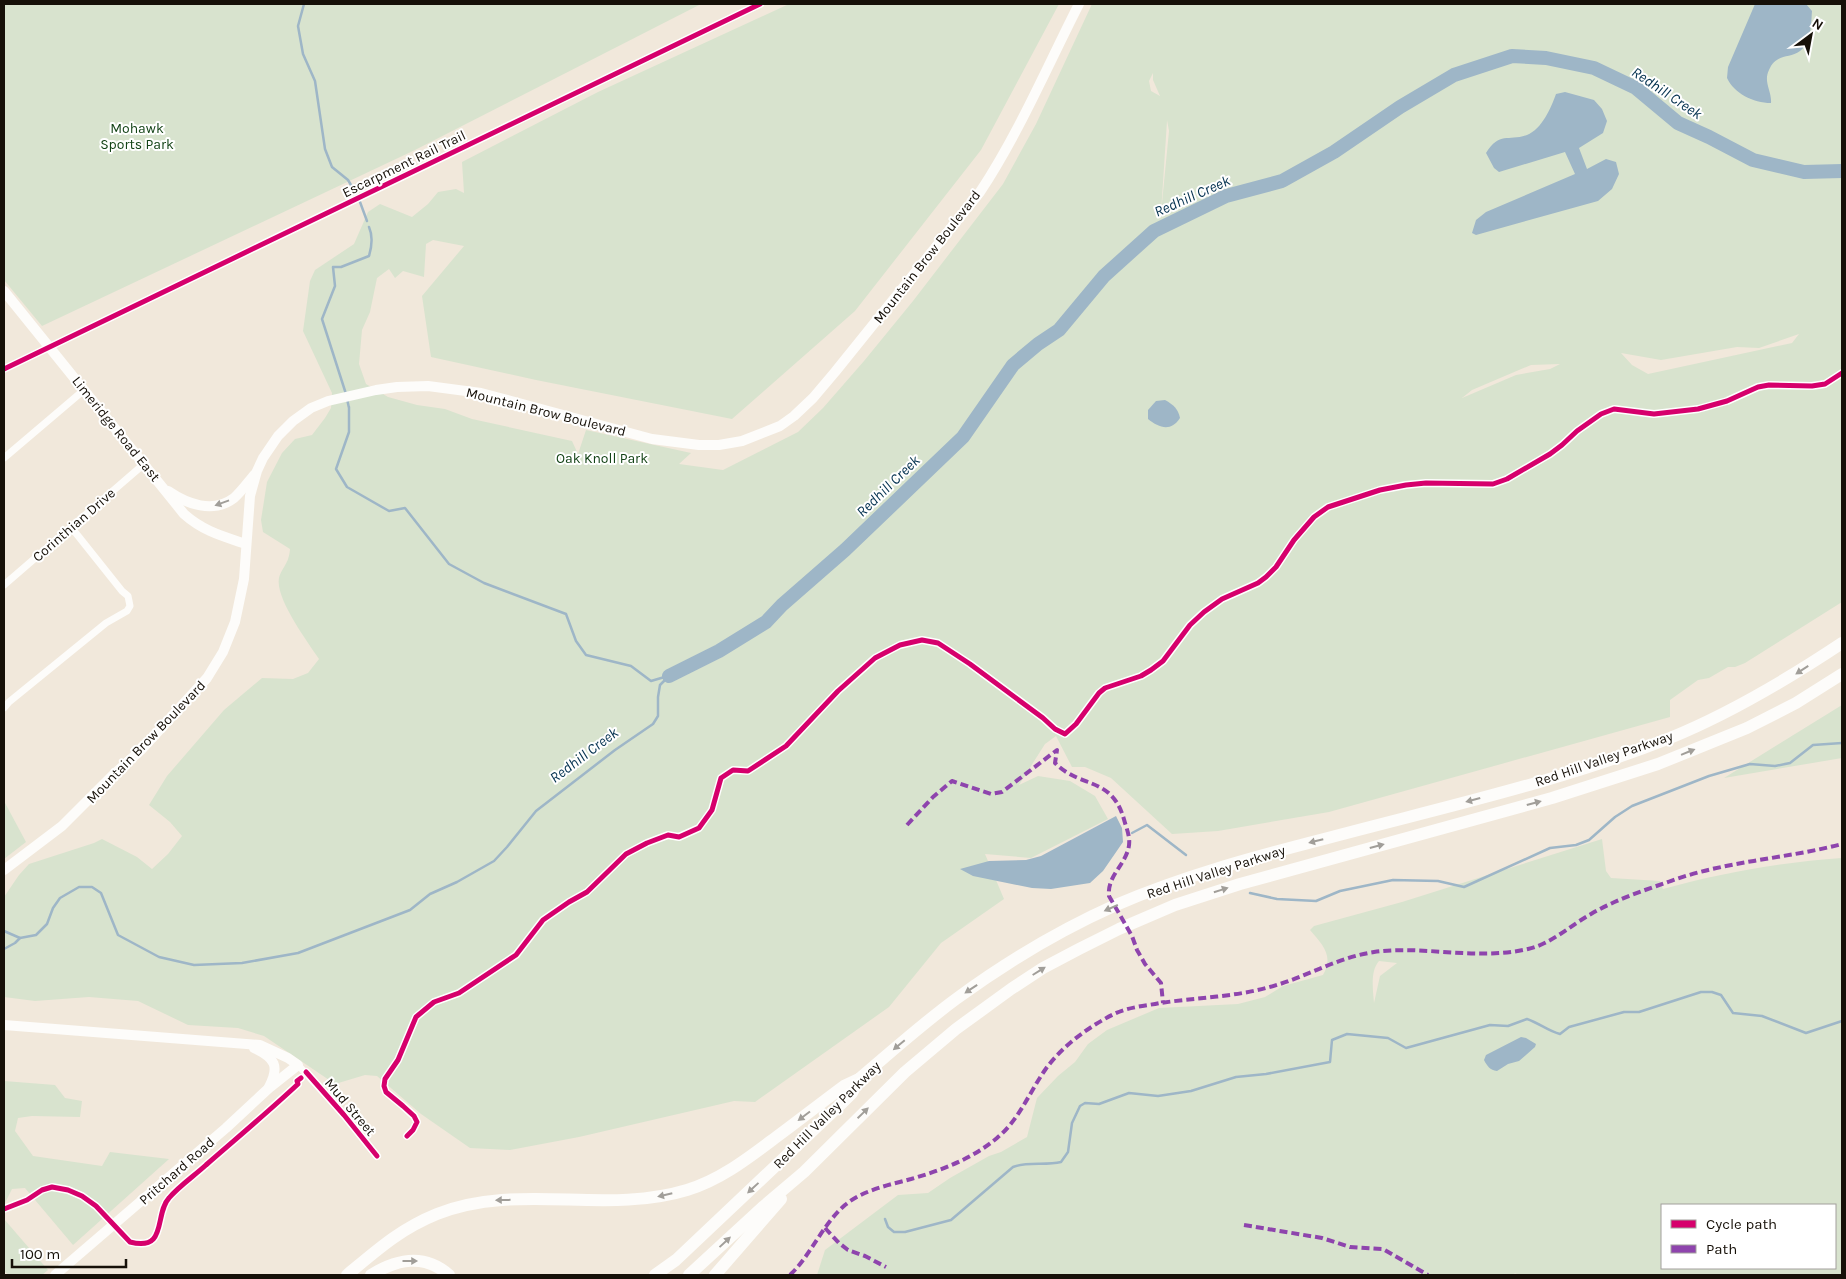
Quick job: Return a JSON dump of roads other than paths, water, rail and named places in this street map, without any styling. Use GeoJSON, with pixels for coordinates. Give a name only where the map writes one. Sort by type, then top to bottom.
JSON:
{"type":"FeatureCollection","features":[{"type":"Feature","properties":{"kind":"highway","name":"Red Hill Valley Parkway"},"geometry":{"type":"LineString","coordinates":[[655,1275],[676,1260],[822,1123],[852,1094],[859,1078],[936,1014],[1007,965],[1080,922],[1196,875],[1284,849],[1525,786],[1610,760],[1672,737],[1740,705],[1793,675],[1842,643]]}},
{"type":"Feature","properties":{"kind":"highway","name":"Red Hill Valley Parkway"},"geometry":{"type":"LineString","coordinates":[[690,1275],[764,1206],[804,1172],[905,1072],[956,1029],[1043,968],[1119,929],[1175,906],[1285,871],[1552,798],[1658,764],[1747,728],[1796,703],[1842,674]]}},
{"type":"Feature","properties":{"kind":"highway"},"geometry":{"type":"LineString","coordinates":[[347,1275],[356,1271],[375,1250],[394,1236],[437,1214],[459,1207],[493,1200],[620,1201],[655,1198],[688,1190],[733,1169],[844,1086],[859,1078]]}},
{"type":"Feature","properties":{"kind":"highway"},"geometry":{"type":"LineString","coordinates":[[714,1275],[804,1172]]}},
{"type":"Feature","properties":{"kind":"highway"},"geometry":{"type":"LineString","coordinates":[[371,1275],[393,1263],[404,1261],[432,1264],[449,1275]]}},
{"type":"Feature","properties":{"kind":"main road","name":"Mountain Brow Boulevard"},"geometry":{"type":"LineString","coordinates":[[4,870],[62,826],[141,750],[207,678],[223,652],[235,622],[244,579],[250,496],[257,472],[263,458],[278,436],[292,421],[311,408],[328,401],[376,390],[428,386],[481,393],[652,439],[699,445],[718,445],[742,441],[780,426],[794,416],[824,385],[980,192],[995,170],[1017,128],[1078,4]]}},
{"type":"Feature","properties":{"kind":"main road","name":"Limeridge Road East"},"geometry":{"type":"LineString","coordinates":[[4,291],[184,514],[196,525],[207,531],[246,544]]}},
{"type":"Feature","properties":{"kind":"main road"},"geometry":{"type":"LineString","coordinates":[[161,486],[188,502],[207,507],[215,506],[227,502],[234,497],[257,472]]}},
{"type":"Feature","properties":{"kind":"main road","name":"Mud Street"},"geometry":{"type":"LineString","coordinates":[[4,1025],[260,1045],[269,1048],[298,1065]]}},
{"type":"Feature","properties":{"kind":"main road"},"geometry":{"type":"LineString","coordinates":[[236,1043],[256,1049],[272,1061],[276,1069],[269,1088]]}},
{"type":"Feature","properties":{"kind":"main road","name":"Pritchard Road"},"geometry":{"type":"LineString","coordinates":[[55,1275],[226,1128],[269,1088],[298,1065]]}},
{"type":"Feature","properties":{"kind":"street"},"geometry":{"type":"LineString","coordinates":[[4,458],[84,390]]}},
{"type":"Feature","properties":{"kind":"street","name":"Corinthian Drive"},"geometry":{"type":"LineString","coordinates":[[4,585],[144,464]]}},
{"type":"Feature","properties":{"kind":"street"},"geometry":{"type":"LineString","coordinates":[[4,708],[106,623],[127,611],[130,606],[128,596],[71,527]]}},
{"type":"Feature","properties":{"kind":"street","name":"Mud Street"},"geometry":{"type":"LineString","coordinates":[[298,1065],[344,1115],[377,1156]]}},
{"type":"Feature","properties":{"kind":"water"},"geometry":{"type":"Polygon","coordinates":[[[1755,4],[1806,4],[1812,11],[1807,43],[1800,51],[1775,61],[1767,74],[1771,103],[1751,99],[1739,93],[1727,78],[1728,67],[1755,4]]]}},
{"type":"Feature","properties":{"kind":"water"},"geometry":{"type":"Polygon","coordinates":[[[1565,92],[1594,100],[1602,109],[1607,121],[1603,133],[1579,148],[1587,169],[1606,159],[1616,162],[1619,174],[1612,189],[1598,201],[1476,235],[1472,233],[1476,220],[1486,212],[1575,174],[1565,152],[1499,172],[1494,168],[1486,153],[1500,139],[1520,137],[1532,132],[1545,118],[1556,94],[1565,92]]]}},
{"type":"Feature","properties":{"kind":"water"},"geometry":{"type":"Polygon","coordinates":[[[1165,400],[1175,408],[1180,418],[1169,427],[1156,425],[1148,419],[1148,410],[1156,401],[1165,400]]]}},
{"type":"Feature","properties":{"kind":"water"},"geometry":{"type":"Polygon","coordinates":[[[1116,816],[1122,828],[1123,842],[1103,871],[1090,883],[1051,889],[1032,888],[973,876],[960,869],[989,861],[1026,860],[1041,856],[1116,816]]]}},
{"type":"Feature","properties":{"kind":"water"},"geometry":{"type":"Polygon","coordinates":[[[1521,1037],[1536,1044],[1535,1047],[1519,1061],[1508,1064],[1497,1071],[1492,1070],[1488,1066],[1484,1060],[1486,1055],[1521,1037]]]}},
{"type":"Feature","properties":{"kind":"waterway"},"geometry":{"type":"LineString","coordinates":[[304,4],[298,26],[303,54],[315,81],[325,149],[332,167],[348,180],[357,195]]}},
{"type":"Feature","properties":{"kind":"waterway","name":"Redhill Creek"},"geometry":{"type":"LineString","coordinates":[[669,676],[719,651],[766,622],[782,605],[845,550],[963,437],[1013,365],[1038,344],[1059,330],[1104,276],[1154,231],[1226,196],[1282,181],[1334,152],[1400,107],[1454,75],[1512,56],[1546,58],[1594,68],[1636,88],[1678,123],[1753,160],[1804,172],[1842,171]]}},
{"type":"Feature","properties":{"kind":"waterway"},"geometry":{"type":"LineString","coordinates":[[360,202],[367,221]]}},
{"type":"Feature","properties":{"kind":"waterway"},"geometry":{"type":"LineString","coordinates":[[346,394],[322,319],[335,286],[333,267],[341,267],[369,256],[372,241],[369,227]]}},
{"type":"Feature","properties":{"kind":"waterway"},"geometry":{"type":"LineString","coordinates":[[347,399],[349,407],[349,432],[336,469],[347,487],[389,511],[405,508],[449,564],[484,583],[566,614],[576,641],[586,655],[631,666],[651,681],[668,676]]}},
{"type":"Feature","properties":{"kind":"waterway","name":"Redhill Creek"},"geometry":{"type":"LineString","coordinates":[[4,931],[20,938],[36,935],[47,924],[53,908],[60,898],[79,887],[92,887],[101,893],[118,935],[159,957],[194,965],[242,963],[298,953],[410,910],[430,894],[457,882],[494,861],[536,811],[615,750],[653,724],[658,716],[660,685],[669,676]]}},
{"type":"Feature","properties":{"kind":"waterway"},"geometry":{"type":"LineString","coordinates":[[1250,893],[1277,899],[1316,901],[1340,891],[1393,880],[1438,881],[1464,887],[1550,848],[1576,845],[1589,840],[1615,817],[1632,806],[1709,776],[1750,764],[1775,766],[1790,763],[1813,745],[1842,743]]}},
{"type":"Feature","properties":{"kind":"waterway"},"geometry":{"type":"LineString","coordinates":[[1132,833],[1147,825],[1186,855]]}},
{"type":"Feature","properties":{"kind":"waterway"},"geometry":{"type":"LineString","coordinates":[[4,949],[20,938]]}},
{"type":"Feature","properties":{"kind":"waterway"},"geometry":{"type":"LineString","coordinates":[[885,1219],[888,1227],[894,1232],[905,1232],[951,1220],[1013,1167],[1025,1164],[1061,1162],[1068,1152],[1072,1123],[1080,1106],[1085,1103],[1099,1104],[1129,1093],[1158,1096],[1191,1091],[1236,1077],[1266,1074],[1330,1062],[1332,1040],[1347,1034],[1388,1038],[1406,1048],[1490,1025],[1508,1026],[1527,1019],[1560,1034],[1569,1027],[1624,1012],[1639,1012],[1701,992],[1712,992],[1721,995],[1733,1013],[1762,1016],[1806,1033],[1842,1021]]}},
{"type":"Feature","properties":{"kind":"park label","name":"Mohawk Sports Park"},"geometry":{"type":"Point","coordinates":[137,136]}},
{"type":"Feature","properties":{"kind":"park label","name":"Oak Knoll Park"},"geometry":{"type":"Point","coordinates":[602,458]}}]}
